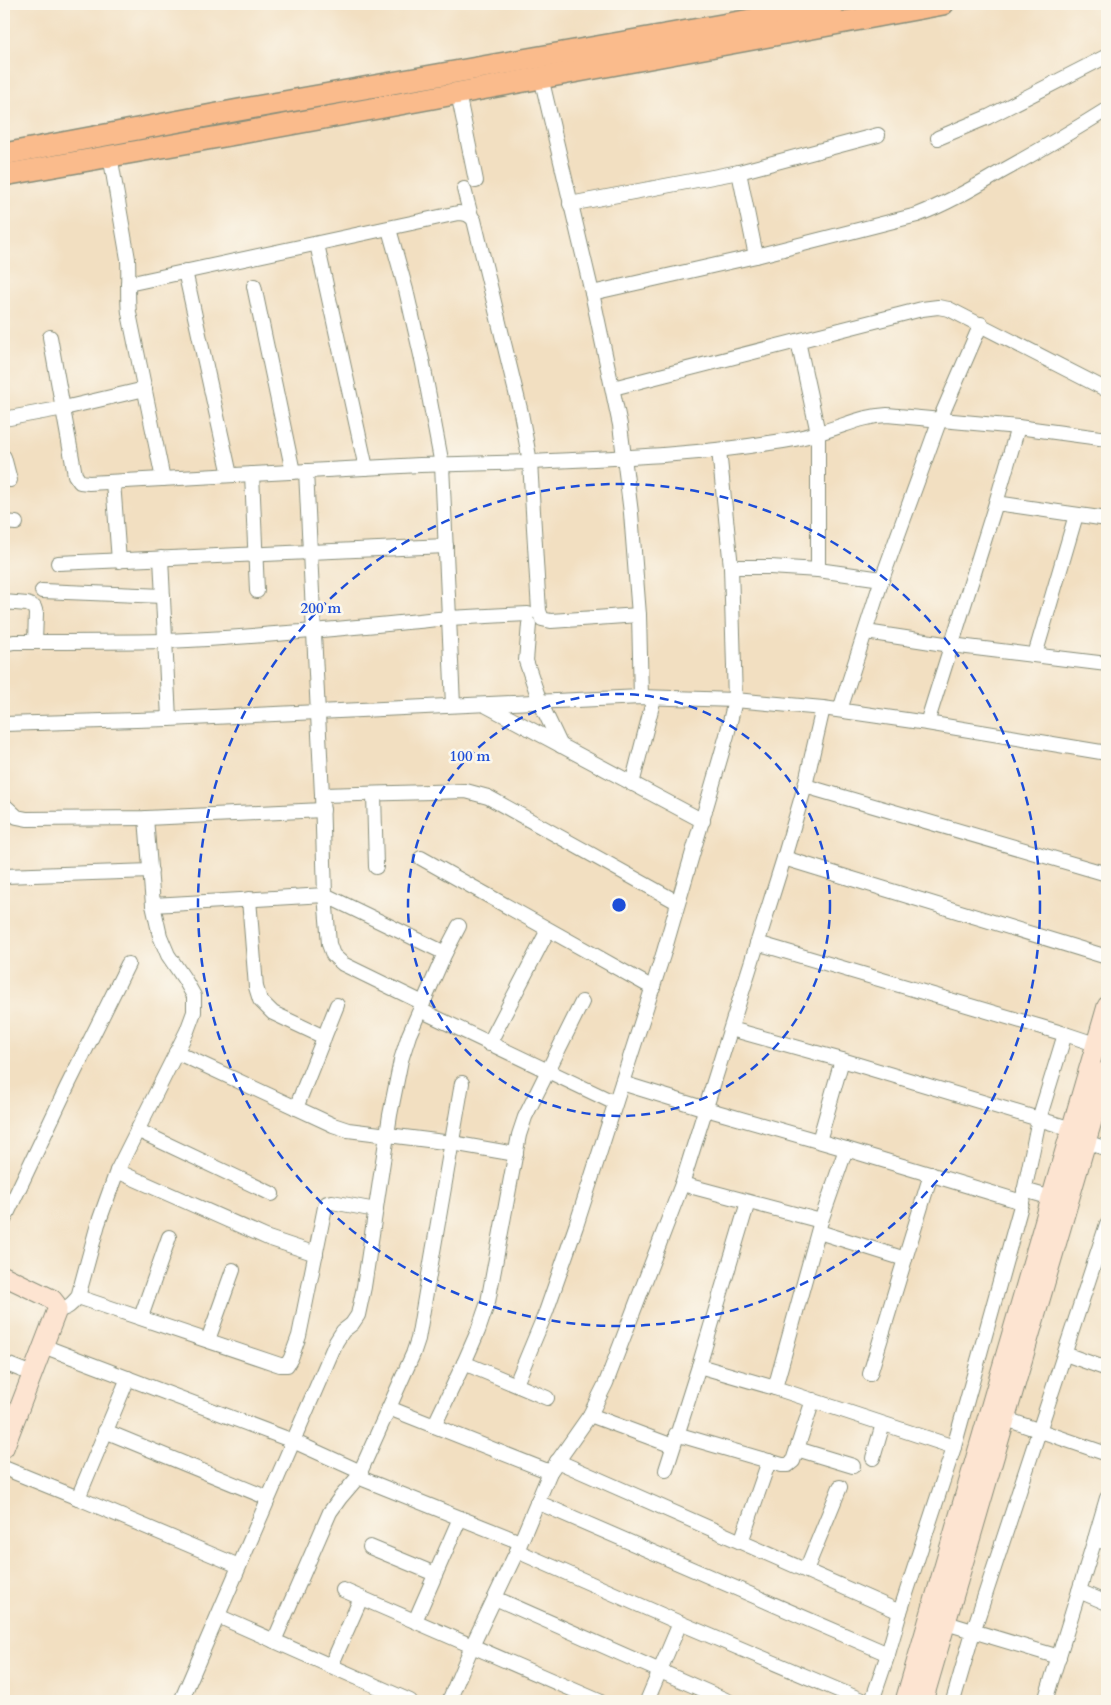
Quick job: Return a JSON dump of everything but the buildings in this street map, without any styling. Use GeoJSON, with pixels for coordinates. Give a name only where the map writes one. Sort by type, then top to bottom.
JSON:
{"type":"FeatureCollection","features":[{"type":"Feature","properties":{"kind":"main road"},"geometry":{"type":"LineString","coordinates":[[4,154],[248,108],[835,4]]}},
{"type":"Feature","properties":{"kind":"main road"},"geometry":{"type":"LineString","coordinates":[[4,175],[458,93],[873,10],[943,4]]}},
{"type":"Feature","properties":{"kind":"street"},"geometry":{"type":"LineString","coordinates":[[938,138],[988,117],[1107,56]]}},
{"type":"Feature","properties":{"kind":"street"},"geometry":{"type":"LineString","coordinates":[[541,77],[613,388],[632,512],[647,698],[632,784]]}},
{"type":"Feature","properties":{"kind":"street"},"geometry":{"type":"LineString","coordinates":[[458,93],[476,181]]}},
{"type":"Feature","properties":{"kind":"street"},"geometry":{"type":"LineString","coordinates":[[592,293],[756,256],[917,215],[935,208],[1033,154],[1106,110]]}},
{"type":"Feature","properties":{"kind":"street"},"geometry":{"type":"LineString","coordinates":[[570,204],[739,172],[878,135]]}},
{"type":"Feature","properties":{"kind":"street"},"geometry":{"type":"LineString","coordinates":[[110,155],[128,259],[127,296],[129,313],[162,479]]}},
{"type":"Feature","properties":{"kind":"street"},"geometry":{"type":"LineString","coordinates":[[739,172],[756,256]]}},
{"type":"Feature","properties":{"kind":"street"},"geometry":{"type":"LineString","coordinates":[[464,189],[471,216],[474,220],[521,413],[530,462],[539,610],[542,619],[551,621],[639,615]]}},
{"type":"Feature","properties":{"kind":"street"},"geometry":{"type":"LineString","coordinates":[[128,284],[458,213],[465,213],[471,216]]}},
{"type":"Feature","properties":{"kind":"street"},"geometry":{"type":"LineString","coordinates":[[389,229],[406,290],[423,364],[442,465],[453,706]]}},
{"type":"Feature","properties":{"kind":"street"},"geometry":{"type":"LineString","coordinates":[[317,244],[366,468]]}},
{"type":"Feature","properties":{"kind":"street"},"geometry":{"type":"LineString","coordinates":[[185,271],[230,475]]}},
{"type":"Feature","properties":{"kind":"street"},"geometry":{"type":"LineString","coordinates":[[254,286],[300,472],[310,552],[315,632],[325,895],[329,944],[334,956],[343,964],[489,1044],[615,1103]]}},
{"type":"Feature","properties":{"kind":"street"},"geometry":{"type":"LineString","coordinates":[[613,388],[922,309],[938,307],[949,309],[981,324],[1107,390]]}},
{"type":"Feature","properties":{"kind":"street"},"geometry":{"type":"LineString","coordinates":[[840,710],[882,580],[940,419],[981,324]]}},
{"type":"Feature","properties":{"kind":"street"},"geometry":{"type":"LineString","coordinates":[[50,337],[76,475],[80,482],[89,483],[366,468],[530,462],[719,450],[769,443],[818,433],[875,415],[1018,427],[1107,439]]}},
{"type":"Feature","properties":{"kind":"street"},"geometry":{"type":"LineString","coordinates":[[798,341],[818,433],[818,570]]}},
{"type":"Feature","properties":{"kind":"street"},"geometry":{"type":"LineString","coordinates":[[4,420],[64,408],[145,388]]}},
{"type":"Feature","properties":{"kind":"street"},"geometry":{"type":"LineString","coordinates":[[927,723],[1018,427]]}},
{"type":"Feature","properties":{"kind":"street"},"geometry":{"type":"LineString","coordinates":[[516,1384],[546,1312],[576,1226],[653,988],[728,735],[735,700],[731,567],[719,450]]}},
{"type":"Feature","properties":{"kind":"street"},"geometry":{"type":"LineString","coordinates":[[4,457],[10,480]]}},
{"type":"Feature","properties":{"kind":"street"},"geometry":{"type":"LineString","coordinates":[[252,474],[257,591]]}},
{"type":"Feature","properties":{"kind":"street"},"geometry":{"type":"LineString","coordinates":[[113,482],[120,561]]}},
{"type":"Feature","properties":{"kind":"street"},"geometry":{"type":"LineString","coordinates":[[996,503],[1107,519]]}},
{"type":"Feature","properties":{"kind":"street"},"geometry":{"type":"LineString","coordinates":[[1035,655],[1076,515]]}},
{"type":"Feature","properties":{"kind":"street"},"geometry":{"type":"LineString","coordinates":[[58,563],[446,546]]}},
{"type":"Feature","properties":{"kind":"street"},"geometry":{"type":"LineString","coordinates":[[161,558],[169,719]]}},
{"type":"Feature","properties":{"kind":"street"},"geometry":{"type":"LineString","coordinates":[[731,567],[818,570],[882,580]]}},
{"type":"Feature","properties":{"kind":"street"},"geometry":{"type":"LineString","coordinates":[[42,591],[163,596]]}},
{"type":"Feature","properties":{"kind":"street"},"geometry":{"type":"LineString","coordinates":[[4,602],[27,604],[34,607],[36,613],[35,642]]}},
{"type":"Feature","properties":{"kind":"street"},"geometry":{"type":"LineString","coordinates":[[4,644],[166,641],[315,632],[450,618],[528,619],[526,662],[540,702],[561,746]]}},
{"type":"Feature","properties":{"kind":"street"},"geometry":{"type":"LineString","coordinates":[[866,632],[1107,664]]}},
{"type":"Feature","properties":{"kind":"street"},"geometry":{"type":"LineString","coordinates":[[4,724],[169,719],[647,698],[735,700],[840,710],[1107,753]]}},
{"type":"Feature","properties":{"kind":"street"},"geometry":{"type":"LineString","coordinates":[[485,705],[703,821]]}},
{"type":"Feature","properties":{"kind":"street"},"geometry":{"type":"LineString","coordinates":[[449,1701],[472,1646],[554,1467],[590,1415],[609,1377],[682,1184],[784,858],[805,786],[823,708]]}},
{"type":"Feature","properties":{"kind":"street"},"geometry":{"type":"LineString","coordinates":[[805,786],[1107,874]]}},
{"type":"Feature","properties":{"kind":"street"},"geometry":{"type":"LineString","coordinates":[[322,795],[466,791],[488,797],[677,902]]}},
{"type":"Feature","properties":{"kind":"street"},"geometry":{"type":"LineString","coordinates":[[374,794],[376,868]]}},
{"type":"Feature","properties":{"kind":"street"},"geometry":{"type":"LineString","coordinates":[[4,805],[17,816],[27,819],[146,818],[322,810]]}},
{"type":"Feature","properties":{"kind":"street"},"geometry":{"type":"LineString","coordinates":[[57,1310],[71,1306],[78,1297],[100,1216],[117,1171],[187,1031],[194,1012],[194,996],[168,955],[160,936],[153,905],[146,818]]}},
{"type":"Feature","properties":{"kind":"street"},"geometry":{"type":"LineString","coordinates":[[420,858],[653,988]]}},
{"type":"Feature","properties":{"kind":"street"},"geometry":{"type":"LineString","coordinates":[[784,858],[1107,957]]}},
{"type":"Feature","properties":{"kind":"street"},"geometry":{"type":"LineString","coordinates":[[4,876],[151,871]]}},
{"type":"Feature","properties":{"kind":"street"},"geometry":{"type":"LineString","coordinates":[[153,905],[325,895],[445,953]]}},
{"type":"Feature","properties":{"kind":"street"},"geometry":{"type":"LineString","coordinates":[[249,899],[256,987],[260,1000],[272,1013],[324,1037]]}},
{"type":"Feature","properties":{"kind":"street"},"geometry":{"type":"LineString","coordinates":[[181,1701],[336,1342],[343,1331],[352,1324],[358,1315],[387,1134],[402,1060],[409,1035],[459,926]]}},
{"type":"Feature","properties":{"kind":"street"},"geometry":{"type":"LineString","coordinates":[[489,1044],[548,930]]}},
{"type":"Feature","properties":{"kind":"street"},"geometry":{"type":"LineString","coordinates":[[757,943],[1102,1046]]}},
{"type":"Feature","properties":{"kind":"street"},"geometry":{"type":"LineString","coordinates":[[4,1220],[128,964]]}},
{"type":"Feature","properties":{"kind":"street"},"geometry":{"type":"LineString","coordinates":[[434,1426],[478,1331],[488,1302],[516,1154],[525,1117],[546,1071],[582,1002]]}},
{"type":"Feature","properties":{"kind":"street"},"geometry":{"type":"LineString","coordinates":[[296,1108],[337,1004]]}},
{"type":"Feature","properties":{"kind":"street"},"geometry":{"type":"LineString","coordinates":[[923,1701],[946,1623],[945,1597],[1102,1046],[1107,1006]]}},
{"type":"Feature","properties":{"kind":"street"},"geometry":{"type":"LineString","coordinates":[[731,1029],[1039,1119],[1107,1149]]}},
{"type":"Feature","properties":{"kind":"street"},"geometry":{"type":"LineString","coordinates":[[872,1701],[954,1447],[1023,1196],[1039,1119],[1065,1034]]}},
{"type":"Feature","properties":{"kind":"street"},"geometry":{"type":"LineString","coordinates":[[176,1052],[333,1125],[348,1130],[452,1143],[516,1154]]}},
{"type":"Feature","properties":{"kind":"street"},"geometry":{"type":"LineString","coordinates":[[819,1141],[842,1060]]}},
{"type":"Feature","properties":{"kind":"street"},"geometry":{"type":"LineString","coordinates":[[905,1701],[945,1597],[1006,1419],[1021,1335],[1052,1198],[1076,1136],[1107,1070]]}},
{"type":"Feature","properties":{"kind":"street"},"geometry":{"type":"LineString","coordinates":[[274,1641],[330,1512],[360,1474],[413,1354],[418,1339],[462,1083]]}},
{"type":"Feature","properties":{"kind":"street"},"geometry":{"type":"LineString","coordinates":[[622,1083],[706,1110],[846,1148],[931,1174],[1023,1196],[1052,1198]]}},
{"type":"Feature","properties":{"kind":"street"},"geometry":{"type":"LineString","coordinates":[[137,1130],[272,1194]]}},
{"type":"Feature","properties":{"kind":"street"},"geometry":{"type":"LineString","coordinates":[[775,1388],[820,1227],[846,1148]]}},
{"type":"Feature","properties":{"kind":"street"},"geometry":{"type":"LineString","coordinates":[[117,1171],[268,1238],[316,1254]]}},
{"type":"Feature","properties":{"kind":"street"},"geometry":{"type":"LineString","coordinates":[[870,1374],[931,1174]]}},
{"type":"Feature","properties":{"kind":"street"},"geometry":{"type":"LineString","coordinates":[[682,1184],[748,1202],[905,1258]]}},
{"type":"Feature","properties":{"kind":"street"},"geometry":{"type":"LineString","coordinates":[[78,1297],[280,1365],[287,1365],[299,1336],[327,1203],[332,1202],[376,1210]]}},
{"type":"Feature","properties":{"kind":"street"},"geometry":{"type":"LineString","coordinates":[[666,1470],[748,1202]]}},
{"type":"Feature","properties":{"kind":"street"},"geometry":{"type":"LineString","coordinates":[[953,1701],[973,1632],[1107,1224]]}},
{"type":"Feature","properties":{"kind":"street"},"geometry":{"type":"LineString","coordinates":[[141,1317],[169,1237]]}},
{"type":"Feature","properties":{"kind":"street"},"geometry":{"type":"LineString","coordinates":[[208,1340],[233,1270]]}},
{"type":"Feature","properties":{"kind":"street"},"geometry":{"type":"LineString","coordinates":[[4,1276],[52,1299],[56,1304],[57,1310],[4,1448]]}},
{"type":"Feature","properties":{"kind":"street"},"geometry":{"type":"LineString","coordinates":[[43,1346],[293,1441],[680,1623],[864,1701]]}},
{"type":"Feature","properties":{"kind":"street"},"geometry":{"type":"LineString","coordinates":[[1065,1354],[1107,1369]]}},
{"type":"Feature","properties":{"kind":"street"},"geometry":{"type":"LineString","coordinates":[[4,1362],[32,1374]]}},
{"type":"Feature","properties":{"kind":"street"},"geometry":{"type":"LineString","coordinates":[[464,1362],[547,1398]]}},
{"type":"Feature","properties":{"kind":"street"},"geometry":{"type":"LineString","coordinates":[[699,1366],[813,1400],[954,1447]]}},
{"type":"Feature","properties":{"kind":"street"},"geometry":{"type":"LineString","coordinates":[[78,1498],[128,1378]]}},
{"type":"Feature","properties":{"kind":"street"},"geometry":{"type":"LineString","coordinates":[[590,1415],[675,1440],[788,1465],[793,1460],[813,1400]]}},
{"type":"Feature","properties":{"kind":"street"},"geometry":{"type":"LineString","coordinates":[[389,1408],[434,1426],[554,1467],[741,1542],[900,1612]]}},
{"type":"Feature","properties":{"kind":"street"},"geometry":{"type":"LineString","coordinates":[[1006,1419],[1107,1454]]}},
{"type":"Feature","properties":{"kind":"street"},"geometry":{"type":"LineString","coordinates":[[873,1458],[883,1424]]}},
{"type":"Feature","properties":{"kind":"street"},"geometry":{"type":"LineString","coordinates":[[105,1431],[268,1498]]}},
{"type":"Feature","properties":{"kind":"street"},"geometry":{"type":"LineString","coordinates":[[797,1449],[853,1466]]}},
{"type":"Feature","properties":{"kind":"street"},"geometry":{"type":"LineString","coordinates":[[741,1542],[769,1462]]}},
{"type":"Feature","properties":{"kind":"street"},"geometry":{"type":"LineString","coordinates":[[4,1468],[239,1566]]}},
{"type":"Feature","properties":{"kind":"street"},"geometry":{"type":"LineString","coordinates":[[806,1570],[840,1487]]}},
{"type":"Feature","properties":{"kind":"street"},"geometry":{"type":"LineString","coordinates":[[1045,1701],[1079,1591],[1101,1541],[1107,1498]]}},
{"type":"Feature","properties":{"kind":"street"},"geometry":{"type":"LineString","coordinates":[[537,1502],[888,1654]]}},
{"type":"Feature","properties":{"kind":"street"},"geometry":{"type":"LineString","coordinates":[[415,1620],[460,1518]]}},
{"type":"Feature","properties":{"kind":"street"},"geometry":{"type":"LineString","coordinates":[[370,1547],[435,1574]]}},
{"type":"Feature","properties":{"kind":"street"},"geometry":{"type":"LineString","coordinates":[[343,1590],[599,1701]]}},
{"type":"Feature","properties":{"kind":"street"},"geometry":{"type":"LineString","coordinates":[[1079,1591],[1107,1603]]}},
{"type":"Feature","properties":{"kind":"street"},"geometry":{"type":"LineString","coordinates":[[331,1666],[362,1598]]}},
{"type":"Feature","properties":{"kind":"street"},"geometry":{"type":"LineString","coordinates":[[495,1598],[728,1701]]}},
{"type":"Feature","properties":{"kind":"street"},"geometry":{"type":"LineString","coordinates":[[218,1616],[410,1701]]}},
{"type":"Feature","properties":{"kind":"street"},"geometry":{"type":"LineString","coordinates":[[647,1701],[680,1623]]}},
{"type":"Feature","properties":{"kind":"street"},"geometry":{"type":"LineString","coordinates":[[946,1623],[1058,1657]]}}]}
